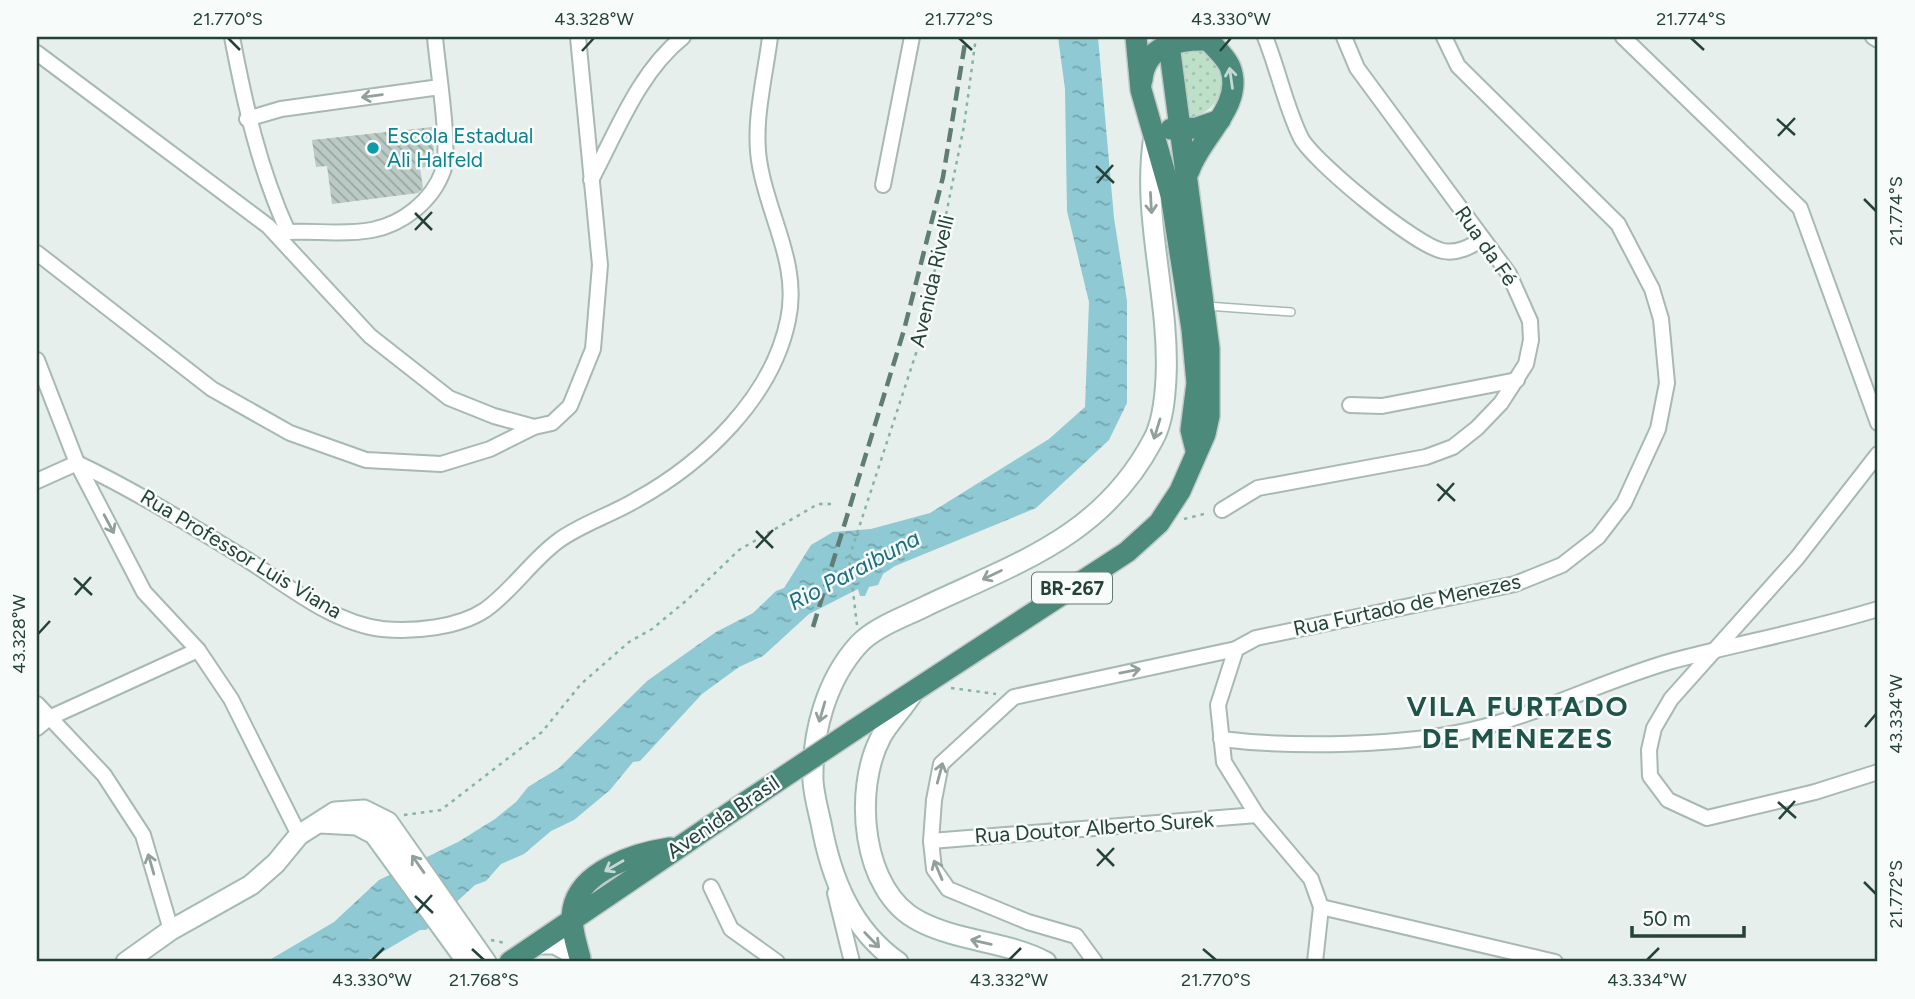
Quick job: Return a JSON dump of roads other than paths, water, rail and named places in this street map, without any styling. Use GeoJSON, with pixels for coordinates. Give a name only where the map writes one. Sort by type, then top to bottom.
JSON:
{"type":"FeatureCollection","features":[{"type":"Feature","properties":{"kind":"highway","name":"BR-267"},"geometry":{"type":"LineString","coordinates":[[1136,37],[1141,90],[1171,195],[1187,294],[1196,359],[1197,383],[1192,430],[1196,450]]}},
{"type":"Feature","properties":{"kind":"highway"},"geometry":{"type":"LineString","coordinates":[[1141,90],[1143,69],[1149,58],[1169,40],[1207,38],[1230,67],[1233,85],[1226,112],[1194,155],[1189,173]]}},
{"type":"Feature","properties":{"kind":"highway","name":"BR-267"},"geometry":{"type":"LineString","coordinates":[[920,690],[1127,552],[1159,523],[1181,491],[1205,434],[1210,396],[1205,306],[1169,40]]}},
{"type":"Feature","properties":{"kind":"highway","name":"BR-267"},"geometry":{"type":"LineString","coordinates":[[1141,90],[1158,120],[1169,128],[1183,131]]}},
{"type":"Feature","properties":{"kind":"highway"},"geometry":{"type":"LineString","coordinates":[[1183,131],[1220,120]]}},
{"type":"Feature","properties":{"kind":"highway"},"geometry":{"type":"LineString","coordinates":[[1187,294],[1205,306]]}},
{"type":"Feature","properties":{"kind":"highway","name":"Avenida Brasil"},"geometry":{"type":"LineString","coordinates":[[572,920],[577,896],[600,874],[641,854],[679,847],[854,730],[920,690]]}},
{"type":"Feature","properties":{"kind":"highway"},"geometry":{"type":"LineString","coordinates":[[513,954],[536,944],[572,920],[580,960]]}},
{"type":"Feature","properties":{"kind":"main road"},"geometry":{"type":"LineString","coordinates":[[898,962],[867,937],[830,868],[813,782],[819,722],[839,673],[860,642],[890,624],[1044,550],[1078,529],[1111,503],[1155,437],[1165,392],[1167,349],[1160,266],[1152,215],[1149,165],[1154,136]]}},
{"type":"Feature","properties":{"kind":"main road"},"geometry":{"type":"LineString","coordinates":[[920,690],[881,737],[868,776],[865,815],[870,853],[890,896],[916,920],[956,936],[1032,954],[1046,962]]}},
{"type":"Feature","properties":{"kind":"main road"},"geometry":{"type":"LineString","coordinates":[[126,962],[171,930],[251,884],[276,863],[299,835],[335,812],[349,809],[377,815],[388,837],[470,946],[486,962]]}},
{"type":"Feature","properties":{"kind":"main road"},"geometry":{"type":"LineString","coordinates":[[320,823],[357,825],[388,837]]}},
{"type":"Feature","properties":{"kind":"main road"},"geometry":{"type":"LineString","coordinates":[[536,944],[555,944],[580,960]]}},
{"type":"Feature","properties":{"kind":"street"},"geometry":{"type":"LineString","coordinates":[[232,37],[247,118],[282,233]]}},
{"type":"Feature","properties":{"kind":"street"},"geometry":{"type":"LineString","coordinates":[[282,233],[373,230],[412,213],[425,200],[444,169],[435,37]]}},
{"type":"Feature","properties":{"kind":"street"},"geometry":{"type":"LineString","coordinates":[[37,253],[212,389],[290,433],[366,460],[441,464],[491,449],[534,428],[552,423],[570,406],[593,349],[600,265],[578,37]]}},
{"type":"Feature","properties":{"kind":"street"},"geometry":{"type":"LineString","coordinates":[[590,181],[638,90],[670,47],[683,37]]}},
{"type":"Feature","properties":{"kind":"street","name":"Rua Professor Luis Viana"},"geometry":{"type":"LineString","coordinates":[[77,463],[135,491],[329,611],[379,629],[414,629],[461,620],[484,610],[559,540],[639,499],[709,449],[752,400],[778,356],[789,319],[790,280],[786,250],[766,191],[757,147],[770,37]]}},
{"type":"Feature","properties":{"kind":"street"},"geometry":{"type":"LineString","coordinates":[[883,185],[912,37]]}},
{"type":"Feature","properties":{"kind":"street"},"geometry":{"type":"LineString","coordinates":[[1265,37],[1302,139],[1337,176],[1405,232],[1442,251],[1462,250],[1483,239]]}},
{"type":"Feature","properties":{"kind":"street","name":"Rua da Fé"},"geometry":{"type":"LineString","coordinates":[[1222,510],[1258,488],[1426,457],[1453,447],[1485,420],[1517,380],[1526,364],[1531,340],[1530,321],[1509,274],[1357,68],[1344,37]]}},
{"type":"Feature","properties":{"kind":"street","name":"Rua Furtado de Menezes"},"geometry":{"type":"LineString","coordinates":[[931,841],[934,800],[941,764],[1014,697],[1236,649],[1256,638],[1515,584],[1562,565],[1598,537],[1625,503],[1658,429],[1667,383],[1661,319],[1652,289],[1618,224],[1458,66],[1444,37]]}},
{"type":"Feature","properties":{"kind":"street"},"geometry":{"type":"LineString","coordinates":[[1623,37],[1800,208],[1878,423]]}},
{"type":"Feature","properties":{"kind":"street"},"geometry":{"type":"LineString","coordinates":[[1873,37],[1878,40]]}},
{"type":"Feature","properties":{"kind":"street"},"geometry":{"type":"LineString","coordinates":[[37,53],[282,233],[370,336],[449,398],[534,428]]}},
{"type":"Feature","properties":{"kind":"street"},"geometry":{"type":"LineString","coordinates":[[247,118],[281,109],[440,87]]}},
{"type":"Feature","properties":{"kind":"street"},"geometry":{"type":"LineString","coordinates":[[37,360],[77,463],[144,592],[198,650],[231,699],[299,835]]}},
{"type":"Feature","properties":{"kind":"street"},"geometry":{"type":"LineString","coordinates":[[1350,405],[1382,406],[1517,380]]}},
{"type":"Feature","properties":{"kind":"street"},"geometry":{"type":"LineString","coordinates":[[1878,454],[1797,558],[1671,699],[1654,728],[1650,776],[1668,800],[1707,818],[1815,792],[1878,772]]}},
{"type":"Feature","properties":{"kind":"street"},"geometry":{"type":"LineString","coordinates":[[37,481],[77,463]]}},
{"type":"Feature","properties":{"kind":"street"},"geometry":{"type":"LineString","coordinates":[[1221,739],[1250,742],[1363,742],[1433,737],[1477,729],[1670,662],[1878,609]]}},
{"type":"Feature","properties":{"kind":"street"},"geometry":{"type":"LineString","coordinates":[[1236,649],[1219,705],[1224,762],[1256,815],[1311,879],[1321,907],[1315,962]]}},
{"type":"Feature","properties":{"kind":"street"},"geometry":{"type":"LineString","coordinates":[[37,728],[49,718],[198,650]]}},
{"type":"Feature","properties":{"kind":"street"},"geometry":{"type":"LineString","coordinates":[[37,704],[104,775],[143,835],[171,930]]}},
{"type":"Feature","properties":{"kind":"street","name":"Rua Doutor Alberto Surek"},"geometry":{"type":"LineString","coordinates":[[931,841],[1256,815]]}},
{"type":"Feature","properties":{"kind":"street"},"geometry":{"type":"LineString","coordinates":[[931,841],[934,869],[948,889],[1028,922],[1076,936],[1095,962]]}},
{"type":"Feature","properties":{"kind":"street"},"geometry":{"type":"LineString","coordinates":[[830,868],[852,962]]}},
{"type":"Feature","properties":{"kind":"street"},"geometry":{"type":"LineString","coordinates":[[711,887],[732,929],[777,962]]}},
{"type":"Feature","properties":{"kind":"street"},"geometry":{"type":"LineString","coordinates":[[1321,907],[1555,962]]}},
{"type":"Feature","properties":{"kind":"lane"},"geometry":{"type":"LineString","coordinates":[[1205,306],[1291,312]]}},
{"type":"Feature","properties":{"kind":"water","name":"Rio Paraibuna"},"geometry":{"type":"Polygon","coordinates":[[[1058,37],[1098,37],[1114,218],[1127,301],[1127,403],[1109,440],[1036,508],[895,566],[883,574],[878,585],[869,587],[865,596],[860,596],[858,589],[809,614],[763,656],[739,667],[702,694],[640,761],[633,762],[610,790],[574,820],[551,831],[524,854],[501,864],[486,881],[475,885],[426,930],[420,930],[374,957],[357,962],[266,962],[334,922],[379,880],[458,842],[495,819],[516,802],[528,787],[559,768],[647,681],[716,632],[753,613],[776,591],[784,588],[811,545],[833,532],[871,529],[930,513],[1049,439],[1085,407],[1089,302],[1067,211],[1065,89],[1058,37]]]}},
{"type":"Feature","properties":{"kind":"railway"},"geometry":{"type":"LineString","coordinates":[[813,627],[904,330],[943,177],[966,37]]}},
{"type":"Feature","properties":{"kind":"place","name":"Escola Estadual Ali Halfeld"},"geometry":{"type":"Point","coordinates":[373,148]}},
{"type":"Feature","properties":{"kind":"district","name":"VILA FURTADO DE MENEZES"},"geometry":{"type":"Point","coordinates":[1518,722]}}]}
